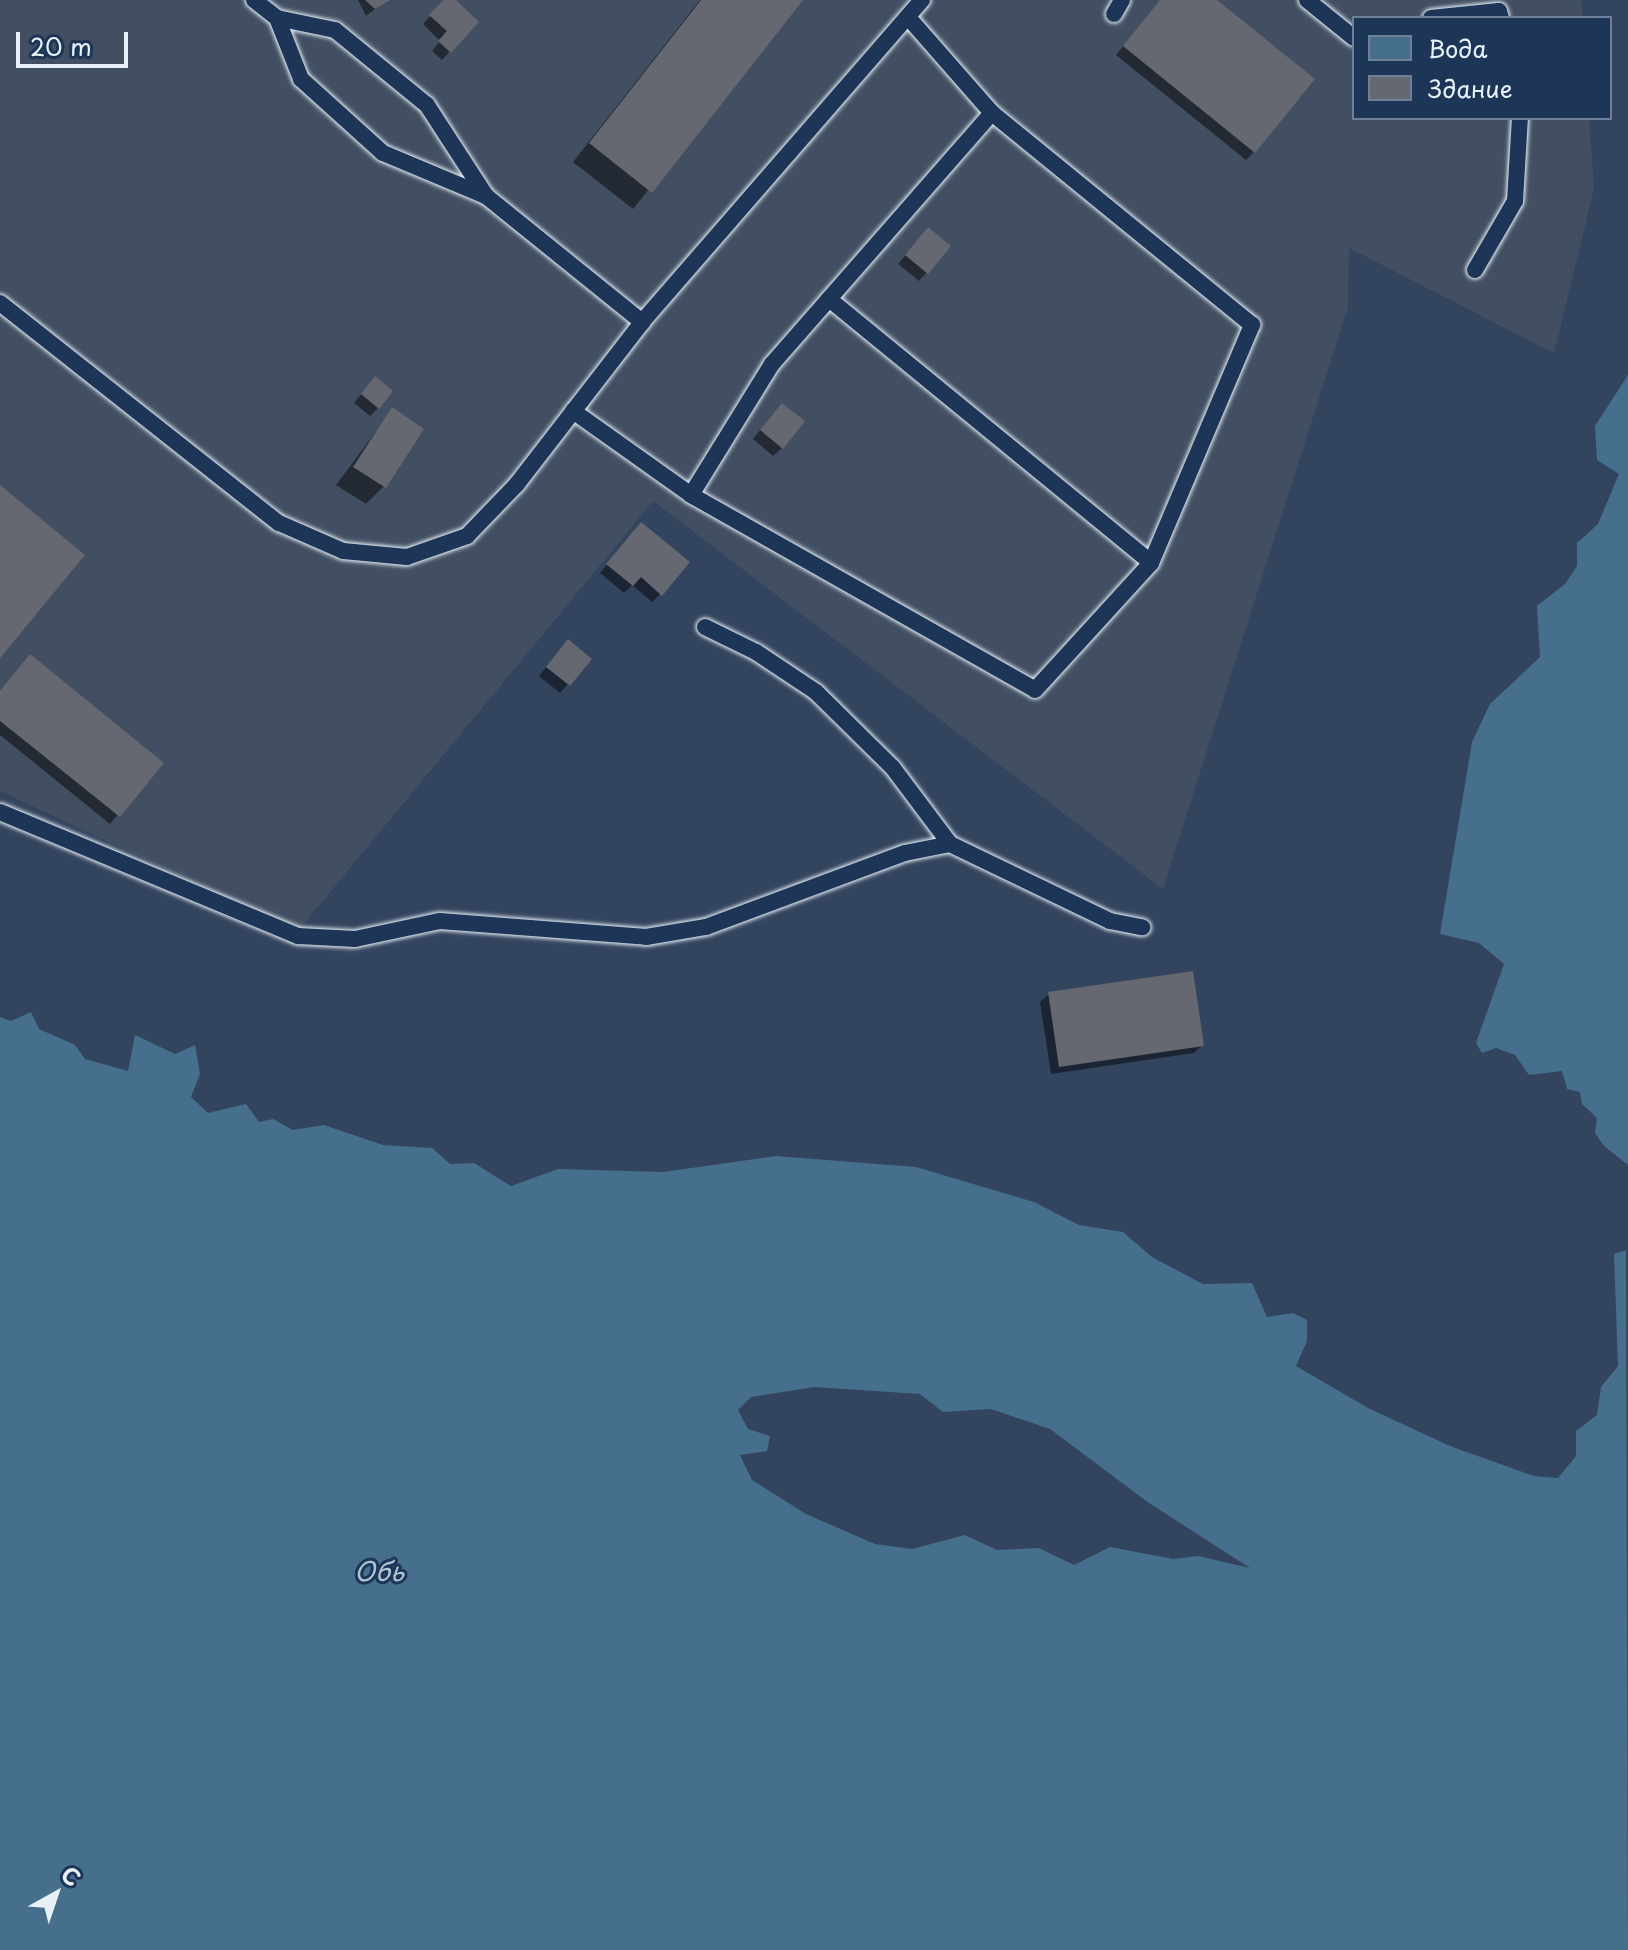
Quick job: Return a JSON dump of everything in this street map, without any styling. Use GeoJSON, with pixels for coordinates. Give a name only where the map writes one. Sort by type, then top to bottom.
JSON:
{"type":"FeatureCollection","features":[{"type":"Feature","properties":{"kind":"lane"},"geometry":{"type":"LineString","coordinates":[[254,0],[277,18],[335,30],[427,105],[486,196]]}},
{"type":"Feature","properties":{"kind":"lane"},"geometry":{"type":"LineString","coordinates":[[0,303],[279,523],[343,551],[407,557],[467,536],[517,484],[642,322],[922,0]]}},
{"type":"Feature","properties":{"kind":"lane"},"geometry":{"type":"LineString","coordinates":[[1307,0],[1352,36]]}},
{"type":"Feature","properties":{"kind":"lane"},"geometry":{"type":"LineString","coordinates":[[1450,16],[1499,11],[1500,16]]}},
{"type":"Feature","properties":{"kind":"lane"},"geometry":{"type":"LineString","coordinates":[[573,411],[691,495],[1035,690],[1151,563],[1252,325],[992,113],[908,17]]}},
{"type":"Feature","properties":{"kind":"lane"},"geometry":{"type":"LineString","coordinates":[[277,18],[301,79],[383,153],[486,196],[642,322]]}},
{"type":"Feature","properties":{"kind":"lane"},"geometry":{"type":"LineString","coordinates":[[691,495],[772,364],[992,113]]}},
{"type":"Feature","properties":{"kind":"lane"},"geometry":{"type":"LineString","coordinates":[[1475,270],[1515,201],[1520,120]]}},
{"type":"Feature","properties":{"kind":"lane"},"geometry":{"type":"LineString","coordinates":[[829,299],[1151,563]]}},
{"type":"Feature","properties":{"kind":"lane"},"geometry":{"type":"LineString","coordinates":[[705,627],[756,652],[816,692],[893,768],[950,844],[1110,921],[1142,927]]}},
{"type":"Feature","properties":{"kind":"lane"},"geometry":{"type":"LineString","coordinates":[[0,812],[298,936],[355,939],[440,921],[661,934],[706,927],[905,853],[950,844]]}},
{"type":"Feature","properties":{"kind":"shaded area"},"geometry":{"type":"Polygon","coordinates":[[[0,0],[1581,0],[1583,16],[1352,16],[1352,120],[1589,120],[1594,189],[1554,353],[1349,248],[1348,307],[1163,889],[653,501],[298,931],[0,791],[0,0]]]}},
{"type":"Feature","properties":{"kind":"water"},"geometry":{"type":"Polygon","coordinates":[[[1628,375],[1628,1165],[1604,1146],[1595,1133],[1597,1118],[1582,1104],[1580,1092],[1567,1089],[1562,1071],[1529,1075],[1515,1055],[1496,1048],[1482,1053],[1476,1043],[1504,964],[1479,943],[1440,934],[1472,742],[1490,704],[1540,657],[1537,606],[1565,584],[1577,566],[1577,543],[1598,524],[1619,474],[1597,460],[1595,426],[1628,375]]]}},
{"type":"Feature","properties":{"kind":"water","name":"Обь"},"geometry":{"type":"Polygon","coordinates":[[[31,1012],[39,1029],[75,1045],[85,1059],[128,1071],[135,1035],[175,1054],[195,1045],[200,1074],[191,1097],[208,1113],[246,1104],[259,1122],[273,1119],[293,1130],[324,1125],[383,1145],[432,1148],[450,1164],[474,1163],[511,1186],[558,1169],[663,1172],[776,1156],[916,1167],[1034,1202],[1079,1225],[1123,1232],[1152,1257],[1203,1284],[1252,1283],[1267,1317],[1293,1313],[1307,1320],[1307,1341],[1296,1366],[1368,1408],[1450,1446],[1534,1476],[1558,1478],[1576,1456],[1576,1431],[1597,1415],[1601,1387],[1618,1366],[1614,1254],[1626,1250],[1628,1950],[0,1950],[0,1017],[11,1021],[31,1012]],[[814,1387],[751,1397],[738,1410],[748,1429],[770,1436],[767,1451],[740,1455],[752,1480],[806,1514],[875,1544],[912,1549],[965,1535],[997,1550],[1039,1548],[1074,1565],[1110,1547],[1173,1559],[1198,1556],[1250,1568],[1149,1503],[1050,1429],[991,1409],[943,1412],[920,1394],[814,1387]]]}},
{"type":"Feature","properties":{"kind":"building"},"geometry":{"type":"Polygon","coordinates":[[[365,0],[390,0],[375,9],[365,0]]]}},
{"type":"Feature","properties":{"kind":"building"},"geometry":{"type":"Polygon","coordinates":[[[443,0],[456,0],[479,22],[451,53],[438,41],[447,31],[429,15],[443,0]]]}},
{"type":"Feature","properties":{"kind":"building"},"geometry":{"type":"Polygon","coordinates":[[[701,0],[803,0],[652,193],[589,143],[701,0]]]}},
{"type":"Feature","properties":{"kind":"building"},"geometry":{"type":"Polygon","coordinates":[[[1160,0],[1217,0],[1315,79],[1255,153],[1123,46],[1160,0]]]}},
{"type":"Feature","properties":{"kind":"building"},"geometry":{"type":"Polygon","coordinates":[[[928,227],[951,246],[928,274],[905,255],[928,227]]]}},
{"type":"Feature","properties":{"kind":"building"},"geometry":{"type":"Polygon","coordinates":[[[375,376],[393,391],[379,409],[361,394],[375,376]]]}},
{"type":"Feature","properties":{"kind":"building"},"geometry":{"type":"Polygon","coordinates":[[[782,403],[805,421],[783,449],[760,430],[782,403]]]}},
{"type":"Feature","properties":{"kind":"building"},"geometry":{"type":"Polygon","coordinates":[[[392,407],[424,429],[386,488],[353,467],[392,407]]]}},
{"type":"Feature","properties":{"kind":"building"},"geometry":{"type":"Polygon","coordinates":[[[0,485],[85,555],[0,658],[0,485]]]}},
{"type":"Feature","properties":{"kind":"building"},"geometry":{"type":"Polygon","coordinates":[[[641,522],[690,562],[662,596],[641,577],[633,586],[606,564],[641,522]]]}},
{"type":"Feature","properties":{"kind":"building"},"geometry":{"type":"Polygon","coordinates":[[[568,639],[592,659],[570,686],[546,667],[568,639]]]}},
{"type":"Feature","properties":{"kind":"building"},"geometry":{"type":"Polygon","coordinates":[[[30,654],[164,763],[120,817],[0,721],[0,691],[30,654]]]}},
{"type":"Feature","properties":{"kind":"building"},"geometry":{"type":"Polygon","coordinates":[[[1193,971],[1204,1046],[1059,1067],[1048,992],[1193,971]]]}}]}
